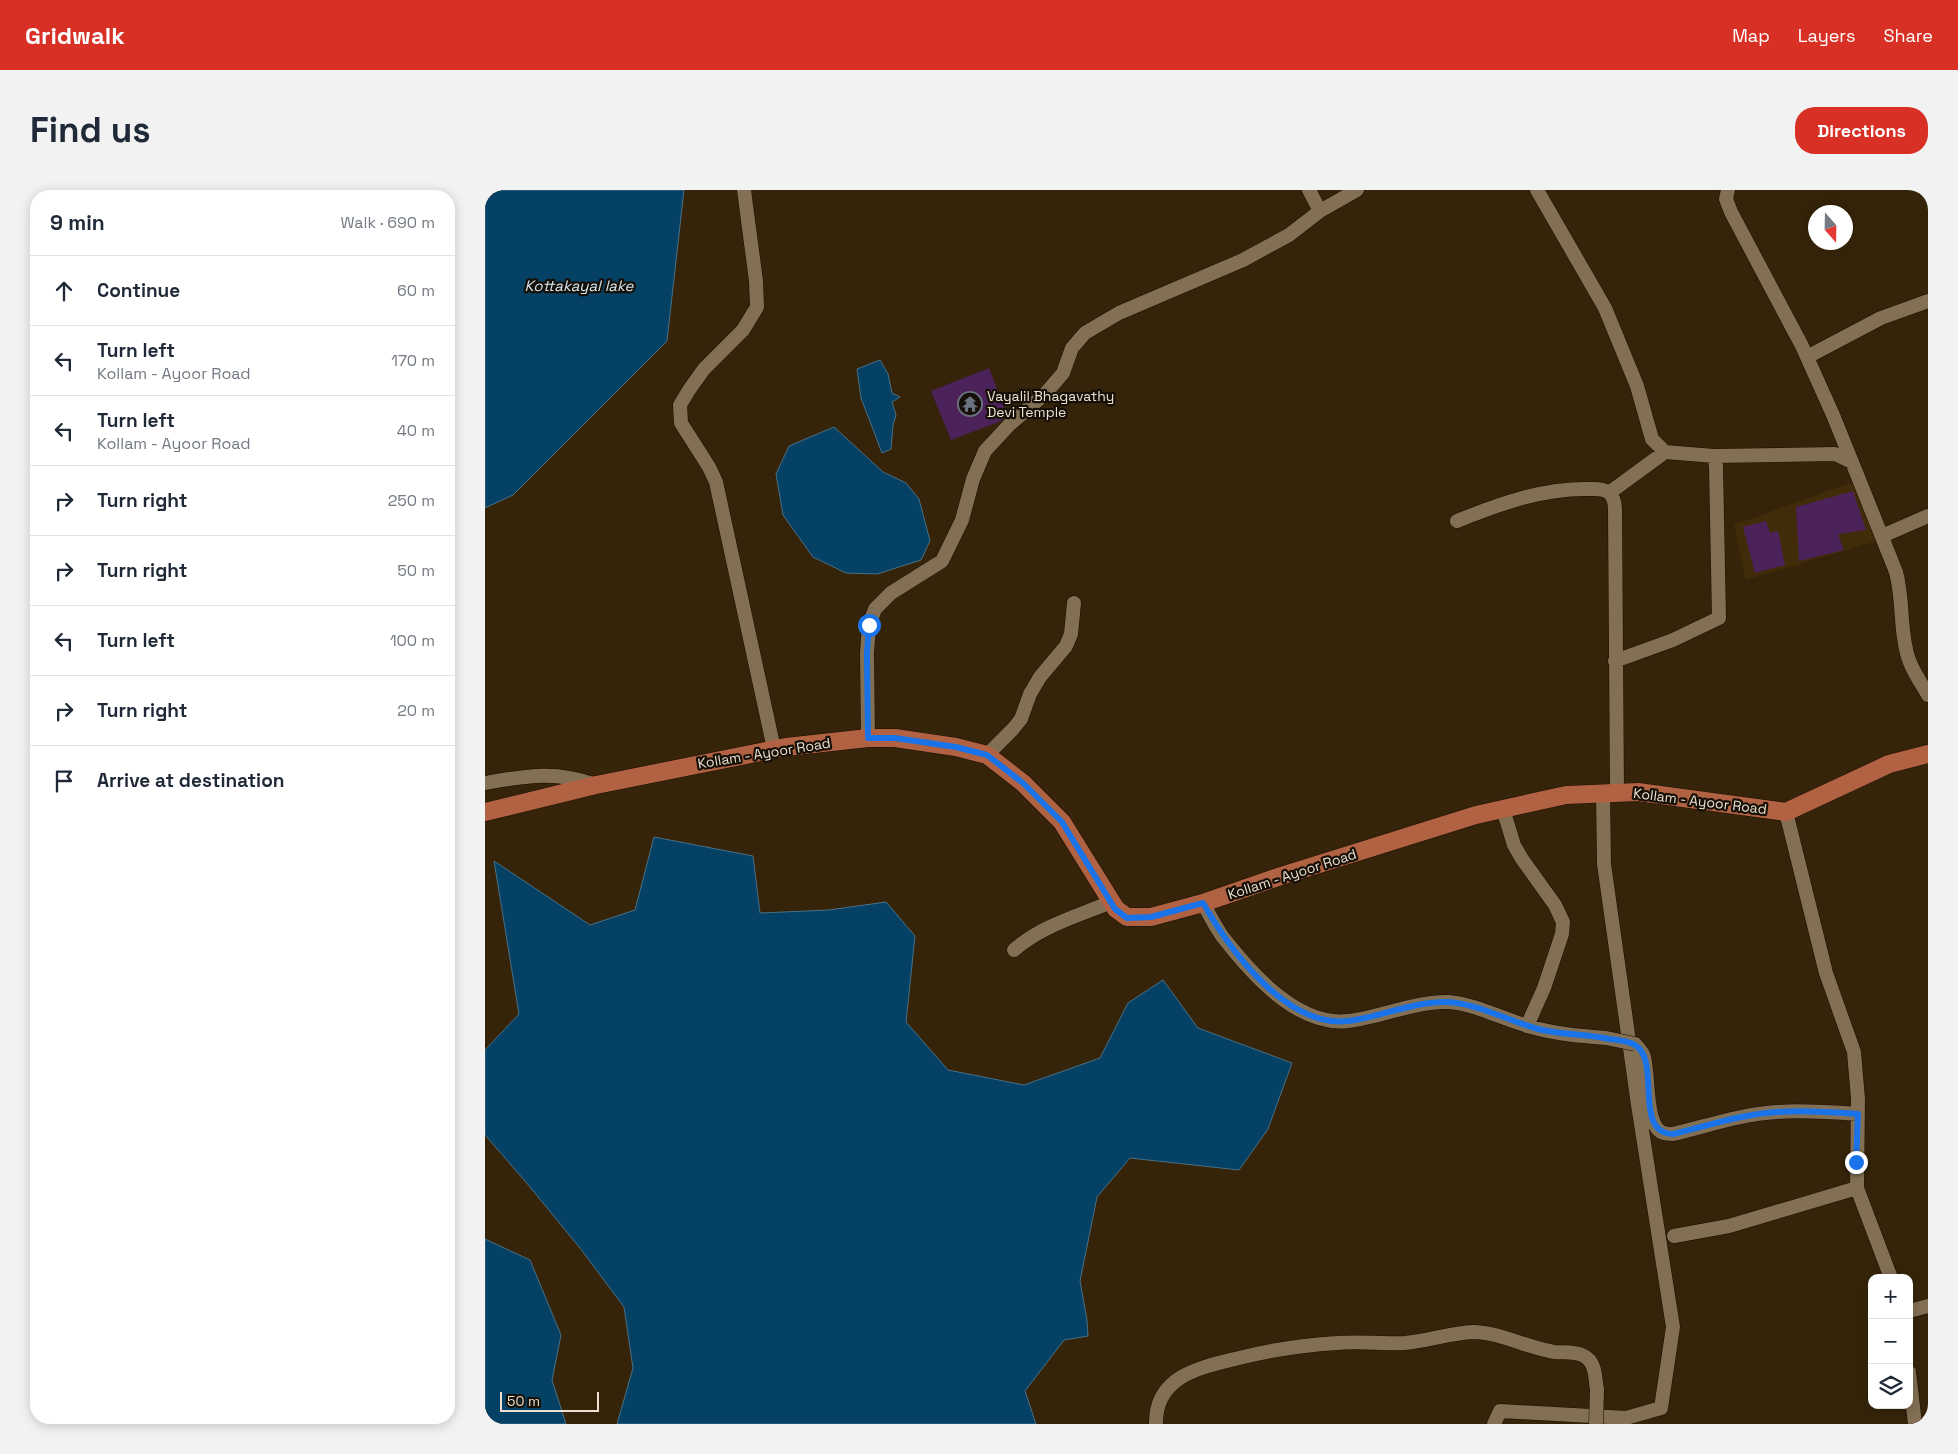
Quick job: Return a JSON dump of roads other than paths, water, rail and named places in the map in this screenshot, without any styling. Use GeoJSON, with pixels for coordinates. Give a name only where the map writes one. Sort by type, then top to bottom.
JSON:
{"type":"FeatureCollection","features":[{"type":"Feature","properties":{"kind":"main road","name":"Kollam - Ayoor Road"},"geometry":{"type":"LineString","coordinates":[[485,812],[596,785],[773,749],[868,738],[895,738],[956,747],[987,755],[1023,783],[1062,822],[1115,909],[1127,918],[1139,918],[1151,917],[1203,903],[1281,876],[1476,815],[1503,809],[1566,796],[1638,792],[1786,812],[1889,764],[1928,754]]}},
{"type":"Feature","properties":{"kind":"street"},"geometry":{"type":"LineString","coordinates":[[744,190],[757,281],[757,307],[743,330],[704,369],[680,405],[681,423],[709,467],[716,482],[773,749]]}},
{"type":"Feature","properties":{"kind":"street"},"geometry":{"type":"LineString","coordinates":[[1309,190],[1320,211]]}},
{"type":"Feature","properties":{"kind":"street"},"geometry":{"type":"LineString","coordinates":[[868,738],[867,653],[869,625],[875,609],[891,594],[942,561],[962,520],[973,479],[985,451],[1009,425],[1046,393],[1063,373],[1072,348],[1085,333],[1119,313],[1243,260],[1289,235],[1320,211],[1357,190]]}},
{"type":"Feature","properties":{"kind":"street"},"geometry":{"type":"LineString","coordinates":[[1537,190],[1605,308],[1637,386],[1652,439],[1665,452],[1714,456],[1835,454],[1852,462]]}},
{"type":"Feature","properties":{"kind":"street"},"geometry":{"type":"LineString","coordinates":[[1728,190],[1727,199],[1731,212],[1807,357],[1833,415],[1882,536],[1900,587],[1906,651],[1910,663],[1928,695]]}},
{"type":"Feature","properties":{"kind":"street"},"geometry":{"type":"LineString","coordinates":[[1807,357],[1881,318],[1928,301]]}},
{"type":"Feature","properties":{"kind":"street"},"geometry":{"type":"LineString","coordinates":[[1609,493],[1665,452]]}},
{"type":"Feature","properties":{"kind":"street"},"geometry":{"type":"LineString","coordinates":[[1615,661],[1673,640],[1719,618],[1716,466],[1714,456]]}},
{"type":"Feature","properties":{"kind":"street"},"geometry":{"type":"LineString","coordinates":[[1457,521],[1482,510],[1552,491],[1601,490],[1609,493],[1615,503],[1615,661],[1610,793],[1604,864],[1638,1106],[1673,1327],[1661,1408],[1626,1418],[1500,1411],[1494,1424]]}},
{"type":"Feature","properties":{"kind":"street"},"geometry":{"type":"LineString","coordinates":[[1882,536],[1928,516]]}},
{"type":"Feature","properties":{"kind":"street"},"geometry":{"type":"LineString","coordinates":[[987,755],[1013,730],[1021,719],[1030,694],[1037,682],[1066,646],[1071,634],[1073,603]]}},
{"type":"Feature","properties":{"kind":"street"},"geometry":{"type":"LineString","coordinates":[[485,783],[541,775],[560,775],[596,785]]}},
{"type":"Feature","properties":{"kind":"street"},"geometry":{"type":"LineString","coordinates":[[1503,809],[1514,845],[1555,905],[1563,922],[1562,934],[1544,988],[1527,1026]]}},
{"type":"Feature","properties":{"kind":"street"},"geometry":{"type":"LineString","coordinates":[[1786,812],[1826,973],[1854,1052],[1857,1069],[1858,1114],[1857,1188],[1889,1274]]}},
{"type":"Feature","properties":{"kind":"street"},"geometry":{"type":"LineString","coordinates":[[1015,950],[1026,940],[1044,930],[1111,902]]}},
{"type":"Feature","properties":{"kind":"street"},"geometry":{"type":"LineString","coordinates":[[1203,903],[1221,934],[1253,973],[1287,1004],[1320,1020],[1346,1021],[1429,1003],[1447,1002],[1463,1004],[1527,1026],[1564,1035],[1606,1038],[1635,1044],[1643,1055],[1647,1074],[1650,1110],[1659,1130],[1663,1134],[1673,1134],[1751,1115],[1777,1112],[1823,1111],[1858,1114]]}},
{"type":"Feature","properties":{"kind":"street"},"geometry":{"type":"LineString","coordinates":[[1674,1236],[1729,1226],[1857,1188]]}},
{"type":"Feature","properties":{"kind":"street"},"geometry":{"type":"LineString","coordinates":[[1913,1310],[1928,1306]]}},
{"type":"Feature","properties":{"kind":"street"},"geometry":{"type":"LineString","coordinates":[[1155,1424],[1159,1400],[1166,1390],[1186,1373],[1215,1363],[1268,1350],[1337,1343],[1405,1342],[1474,1332],[1553,1352],[1573,1353],[1584,1356],[1592,1362],[1597,1390],[1596,1424]]}},
{"type":"Feature","properties":{"kind":"street"},"geometry":{"type":"LineString","coordinates":[[1913,1407],[1915,1424]]}},
{"type":"Feature","properties":{"kind":"water","name":"Kottakayal lake"},"geometry":{"type":"Polygon","coordinates":[[[485,190],[684,190],[667,341],[513,495],[485,508],[485,190]]]}},
{"type":"Feature","properties":{"kind":"water"},"geometry":{"type":"Polygon","coordinates":[[[880,360],[888,374],[892,393],[900,397],[892,402],[896,415],[893,425],[891,449],[882,453],[861,398],[857,369],[880,360]]]}},
{"type":"Feature","properties":{"kind":"water"},"geometry":{"type":"Polygon","coordinates":[[[834,427],[883,472],[906,483],[919,499],[930,541],[921,560],[877,574],[846,573],[813,557],[783,515],[776,474],[789,446],[834,427]]]}},
{"type":"Feature","properties":{"kind":"water"},"geometry":{"type":"Polygon","coordinates":[[[654,837],[753,856],[760,913],[829,910],[886,902],[915,936],[906,1022],[948,1070],[1024,1085],[1100,1058],[1128,1003],[1163,980],[1198,1028],[1292,1063],[1268,1129],[1239,1170],[1130,1158],[1097,1197],[1080,1281],[1088,1336],[1064,1340],[1025,1391],[1036,1424],[617,1424],[633,1368],[624,1307],[580,1248],[485,1135],[485,1050],[519,1014],[494,861],[590,925],[635,910],[654,837]]]}},
{"type":"Feature","properties":{"kind":"water"},"geometry":{"type":"Polygon","coordinates":[[[485,1239],[530,1260],[561,1335],[552,1380],[566,1424],[485,1424],[485,1239]]]}},
{"type":"Feature","properties":{"kind":"place","name":"Vayalil Bhagavathy Devi Temple"},"geometry":{"type":"Point","coordinates":[970,404]}}]}
